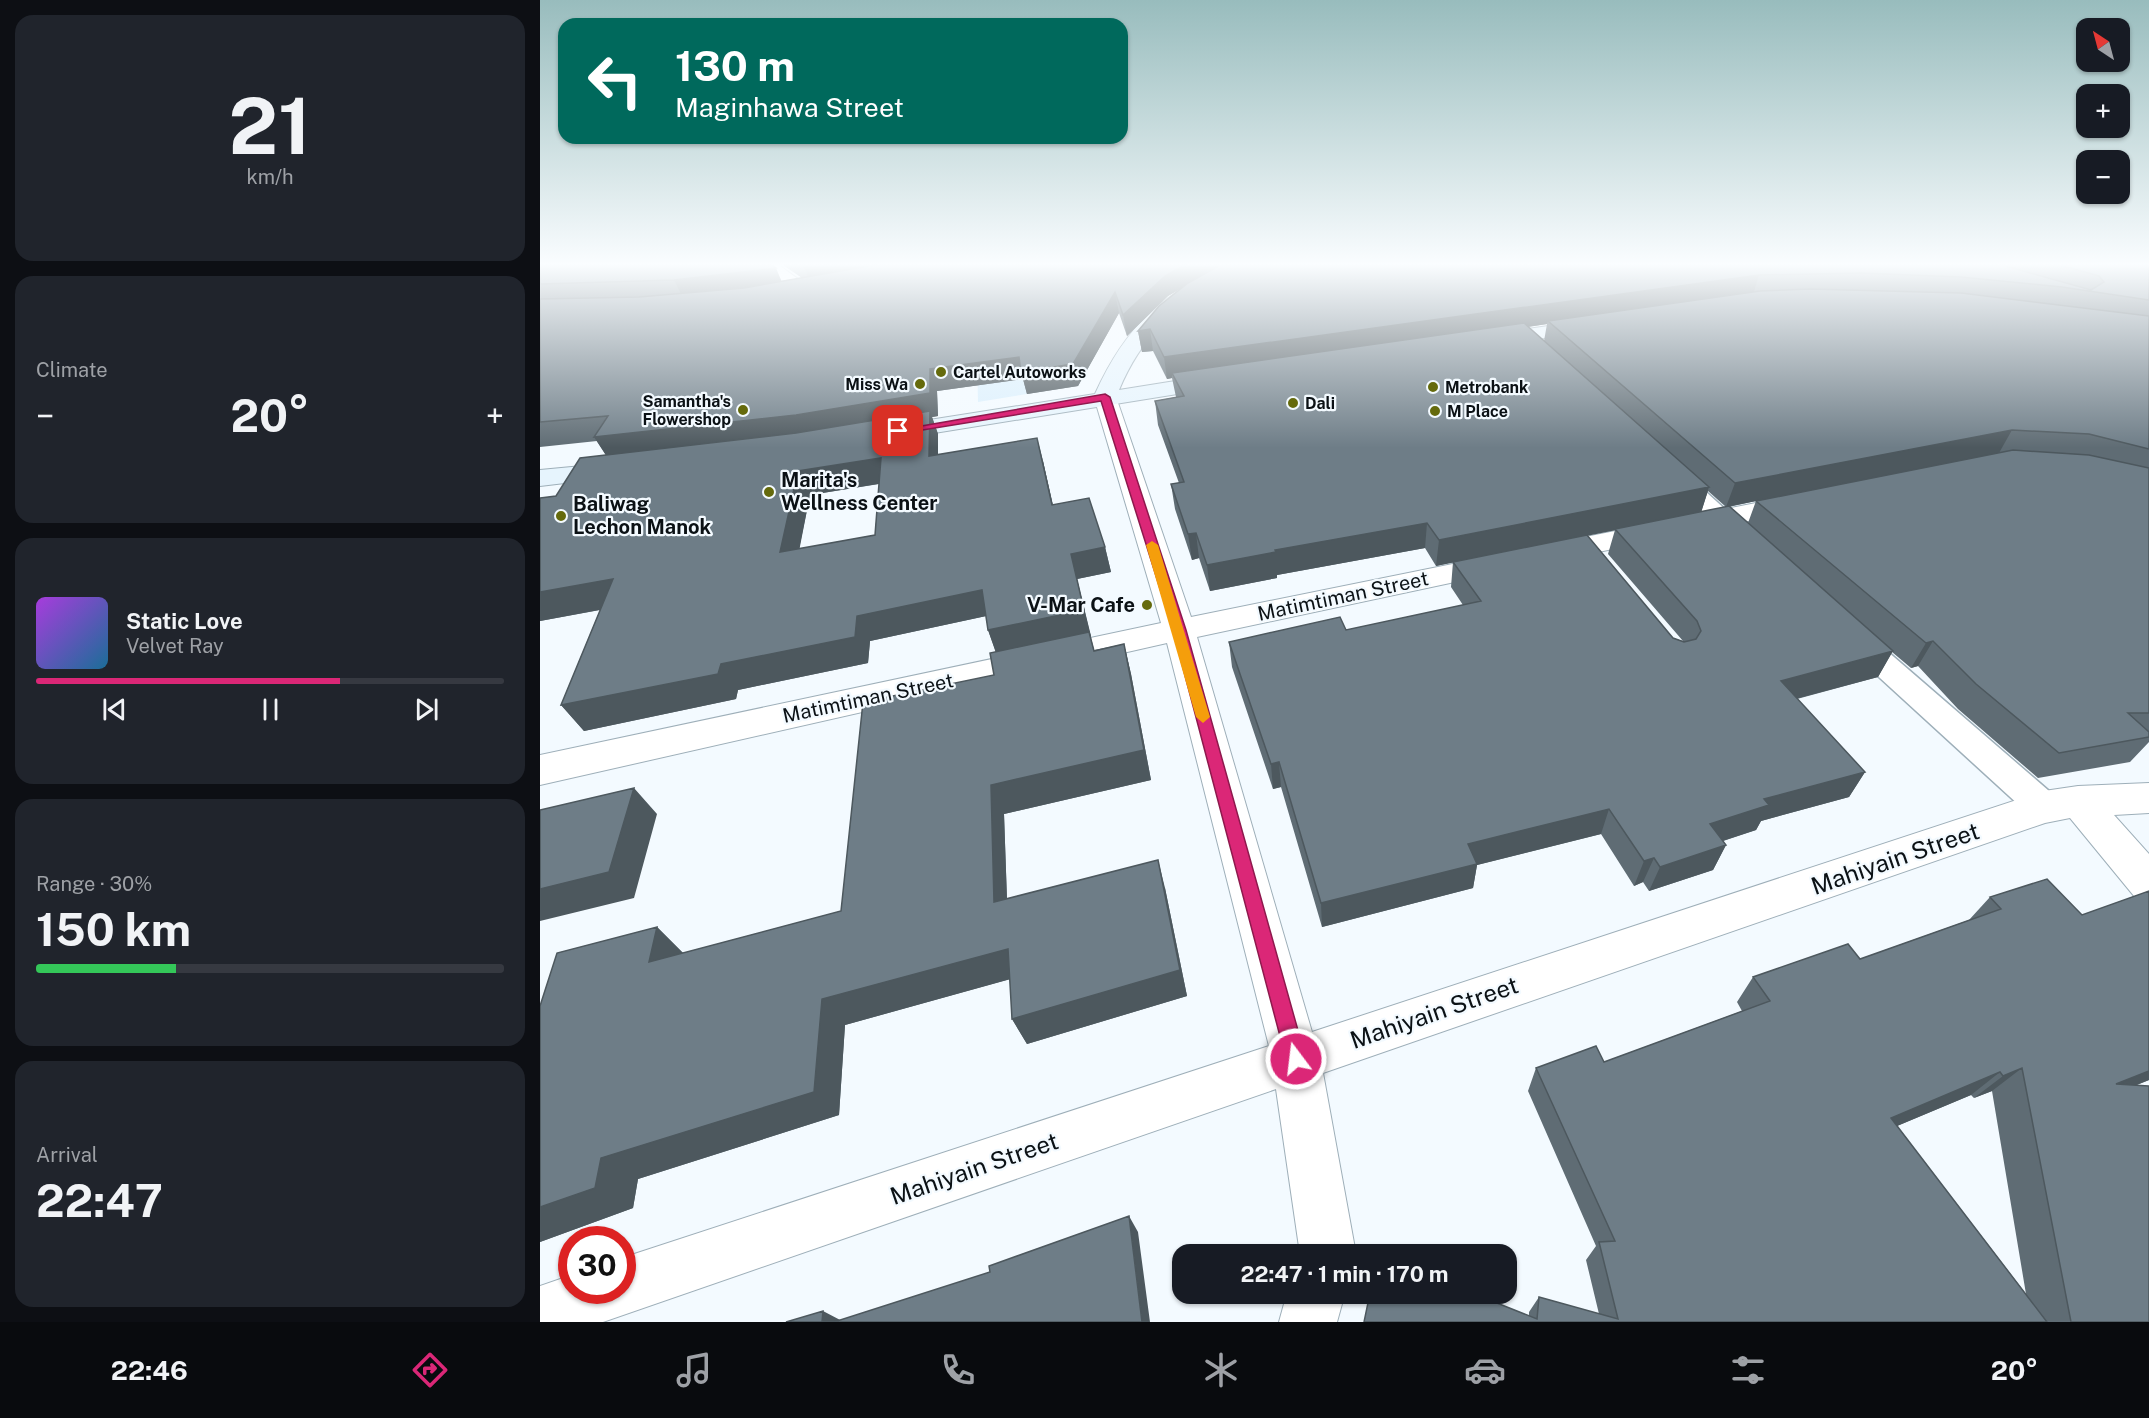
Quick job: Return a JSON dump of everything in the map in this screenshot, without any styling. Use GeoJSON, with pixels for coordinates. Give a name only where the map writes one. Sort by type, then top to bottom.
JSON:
{"type":"FeatureCollection","features":[{"type":"Feature","properties":{"kind":"street"},"geometry":{"type":"LineString","coordinates":[[1148,325],[1125,353],[1105,397],[1179,630],[1296,1059],[1328,1244]]}},
{"type":"Feature","properties":{"kind":"street"},"geometry":{"type":"LineString","coordinates":[[1476,343],[1531,342],[1603,325]]}},
{"type":"Feature","properties":{"kind":"street"},"geometry":{"type":"LineString","coordinates":[[864,437],[1105,397],[1238,378]]}},
{"type":"Feature","properties":{"kind":"street"},"geometry":{"type":"LineString","coordinates":[[540,478],[635,469]]}},
{"type":"Feature","properties":{"kind":"street","name":"Matimtiman Street"},"geometry":{"type":"LineString","coordinates":[[540,770],[1179,630],[1821,497]]}},
{"type":"Feature","properties":{"kind":"street","name":"Mahiyain Street"},"geometry":{"type":"LineString","coordinates":[[636,1282],[2061,804],[2149,798]]}},
{"type":"Feature","properties":{"kind":"street"},"geometry":{"type":"LineString","coordinates":[[2061,804],[2149,883]]}},
{"type":"Feature","properties":{"kind":"street"},"geometry":{"type":"LineString","coordinates":[[540,1315],[572,1304]]}},
{"type":"Feature","properties":{"kind":"street"},"geometry":{"type":"LineString","coordinates":[[1308,1322],[1313,1304]]}},
{"type":"Feature","properties":{"kind":"lane"},"geometry":{"type":"LineString","coordinates":[[1662,464],[1764,557]]}},
{"type":"Feature","properties":{"kind":"lane"},"geometry":{"type":"LineString","coordinates":[[1585,546],[1605,572]]}},
{"type":"Feature","properties":{"kind":"lane"},"geometry":{"type":"LineString","coordinates":[[1834,620],[2061,804]]}},
{"type":"Feature","properties":{"kind":"shaded area"},"geometry":{"type":"Polygon","coordinates":[[[977,358],[1021,362],[1027,394],[978,402],[977,358]]]}},
{"type":"Feature","properties":{"kind":"building"},"geometry":{"type":"Polygon","coordinates":[[[540,325],[1096,325],[1073,364],[1021,372],[1019,357],[930,369],[930,393],[796,415],[594,437],[608,416],[540,422],[540,325]]]}},
{"type":"Feature","properties":{"kind":"building"},"geometry":{"type":"Polygon","coordinates":[[[1143,325],[1398,325],[1164,357],[1150,329],[1138,331],[1143,325]]]}},
{"type":"Feature","properties":{"kind":"building"},"geometry":{"type":"Polygon","coordinates":[[[1512,325],[1526,325],[1709,487],[1439,540],[1427,523],[1275,550],[1276,552],[1207,565],[1196,533],[1188,534],[1171,484],[1184,482],[1155,401],[1184,396],[1172,373],[1512,325]]]}},
{"type":"Feature","properties":{"kind":"building"},"geometry":{"type":"Polygon","coordinates":[[[1552,325],[2149,325],[2149,449],[2089,434],[2012,430],[1735,483],[1552,325]]]}},
{"type":"Feature","properties":{"kind":"building"},"geometry":{"type":"Polygon","coordinates":[[[930,411],[929,456],[1037,438],[1052,505],[1089,498],[1105,547],[1071,554],[1084,610],[988,630],[982,590],[857,616],[855,637],[721,664],[718,674],[561,705],[613,579],[540,592],[540,498],[556,496],[580,458],[796,433],[930,411]],[[881,458],[798,471],[780,552],[875,535],[881,458]]]}},
{"type":"Feature","properties":{"kind":"building"},"geometry":{"type":"Polygon","coordinates":[[[2013,450],[2089,455],[2149,468],[2149,713],[2128,713],[2149,732],[2149,737],[2059,753],[1976,684],[1933,641],[1926,643],[1756,501],[2013,450]]]}},
{"type":"Feature","properties":{"kind":"building"},"geometry":{"type":"Polygon","coordinates":[[[1729,506],[1893,651],[1781,681],[1865,772],[1764,799],[1769,805],[1710,824],[1726,845],[1660,867],[1654,858],[1644,861],[1609,809],[1468,844],[1477,864],[1321,903],[1279,762],[1271,764],[1229,642],[1340,617],[1346,630],[1481,601],[1453,562],[1587,535],[1673,638],[1684,642],[1696,639],[1701,631],[1697,621],[1615,529],[1729,506]]]}},
{"type":"Feature","properties":{"kind":"building"},"geometry":{"type":"Polygon","coordinates":[[[1089,632],[1094,651],[1124,644],[1144,750],[991,785],[994,902],[1158,860],[1180,970],[1012,1019],[1008,949],[822,999],[814,1092],[601,1158],[595,1188],[540,1207],[540,1006],[557,953],[657,927],[649,962],[841,911],[863,702],[994,675],[990,653],[1089,632]]]}},
{"type":"Feature","properties":{"kind":"building"},"geometry":{"type":"Polygon","coordinates":[[[634,788],[609,872],[540,889],[540,810],[634,788]]]}},
{"type":"Feature","properties":{"kind":"building"},"geometry":{"type":"Polygon","coordinates":[[[2047,879],[2082,915],[2149,891],[2149,1071],[2116,1084],[2149,1086],[2149,1322],[2071,1322],[2022,1068],[2003,1076],[2000,1072],[1891,1118],[2047,1322],[1364,1322],[1368,1304],[1500,1304],[1537,1319],[1539,1297],[1618,1319],[1599,1242],[1615,1241],[1536,1068],[1596,1046],[1604,1062],[1770,1001],[1753,977],[1848,944],[1860,959],[2001,909],[1990,897],[2047,879]]]}},
{"type":"Feature","properties":{"kind":"building"},"geometry":{"type":"Polygon","coordinates":[[[1129,1216],[1142,1322],[834,1322],[990,1272],[989,1266],[1129,1216]]]}},
{"type":"Feature","properties":{"kind":"building"},"geometry":{"type":"Polygon","coordinates":[[[823,1311],[822,1322],[786,1322],[823,1311]]]}},
{"type":"Feature","properties":{"kind":"slow traffic"},"geometry":{"type":"LineString","coordinates":[[1152,545],[1203,717]]}},
{"type":"Feature","properties":{"kind":"place","name":"Cartel Autoworks"},"geometry":{"type":"Point","coordinates":[941,372]}},
{"type":"Feature","properties":{"kind":"place","name":"Miss Wa"},"geometry":{"type":"Point","coordinates":[920,384]}},
{"type":"Feature","properties":{"kind":"place","name":"Metrobank"},"geometry":{"type":"Point","coordinates":[1433,387]}},
{"type":"Feature","properties":{"kind":"place","name":"Dali"},"geometry":{"type":"Point","coordinates":[1293,403]}},
{"type":"Feature","properties":{"kind":"place","name":"Samantha's Flowershop"},"geometry":{"type":"Point","coordinates":[743,410]}},
{"type":"Feature","properties":{"kind":"place","name":"M Place"},"geometry":{"type":"Point","coordinates":[1435,411]}},
{"type":"Feature","properties":{"kind":"place","name":"Marita's Wellness Center"},"geometry":{"type":"Point","coordinates":[769,492]}},
{"type":"Feature","properties":{"kind":"place","name":"Baliwag Lechon Manok"},"geometry":{"type":"Point","coordinates":[561,516]}},
{"type":"Feature","properties":{"kind":"place","name":"V-Mar Cafe"},"geometry":{"type":"Point","coordinates":[1147,605]}},
{"type":"Feature","properties":{"kind":"route"},"geometry":{"type":"LineString","coordinates":[[898,431],[1105,397],[1179,630],[1296,1059]]}}]}
